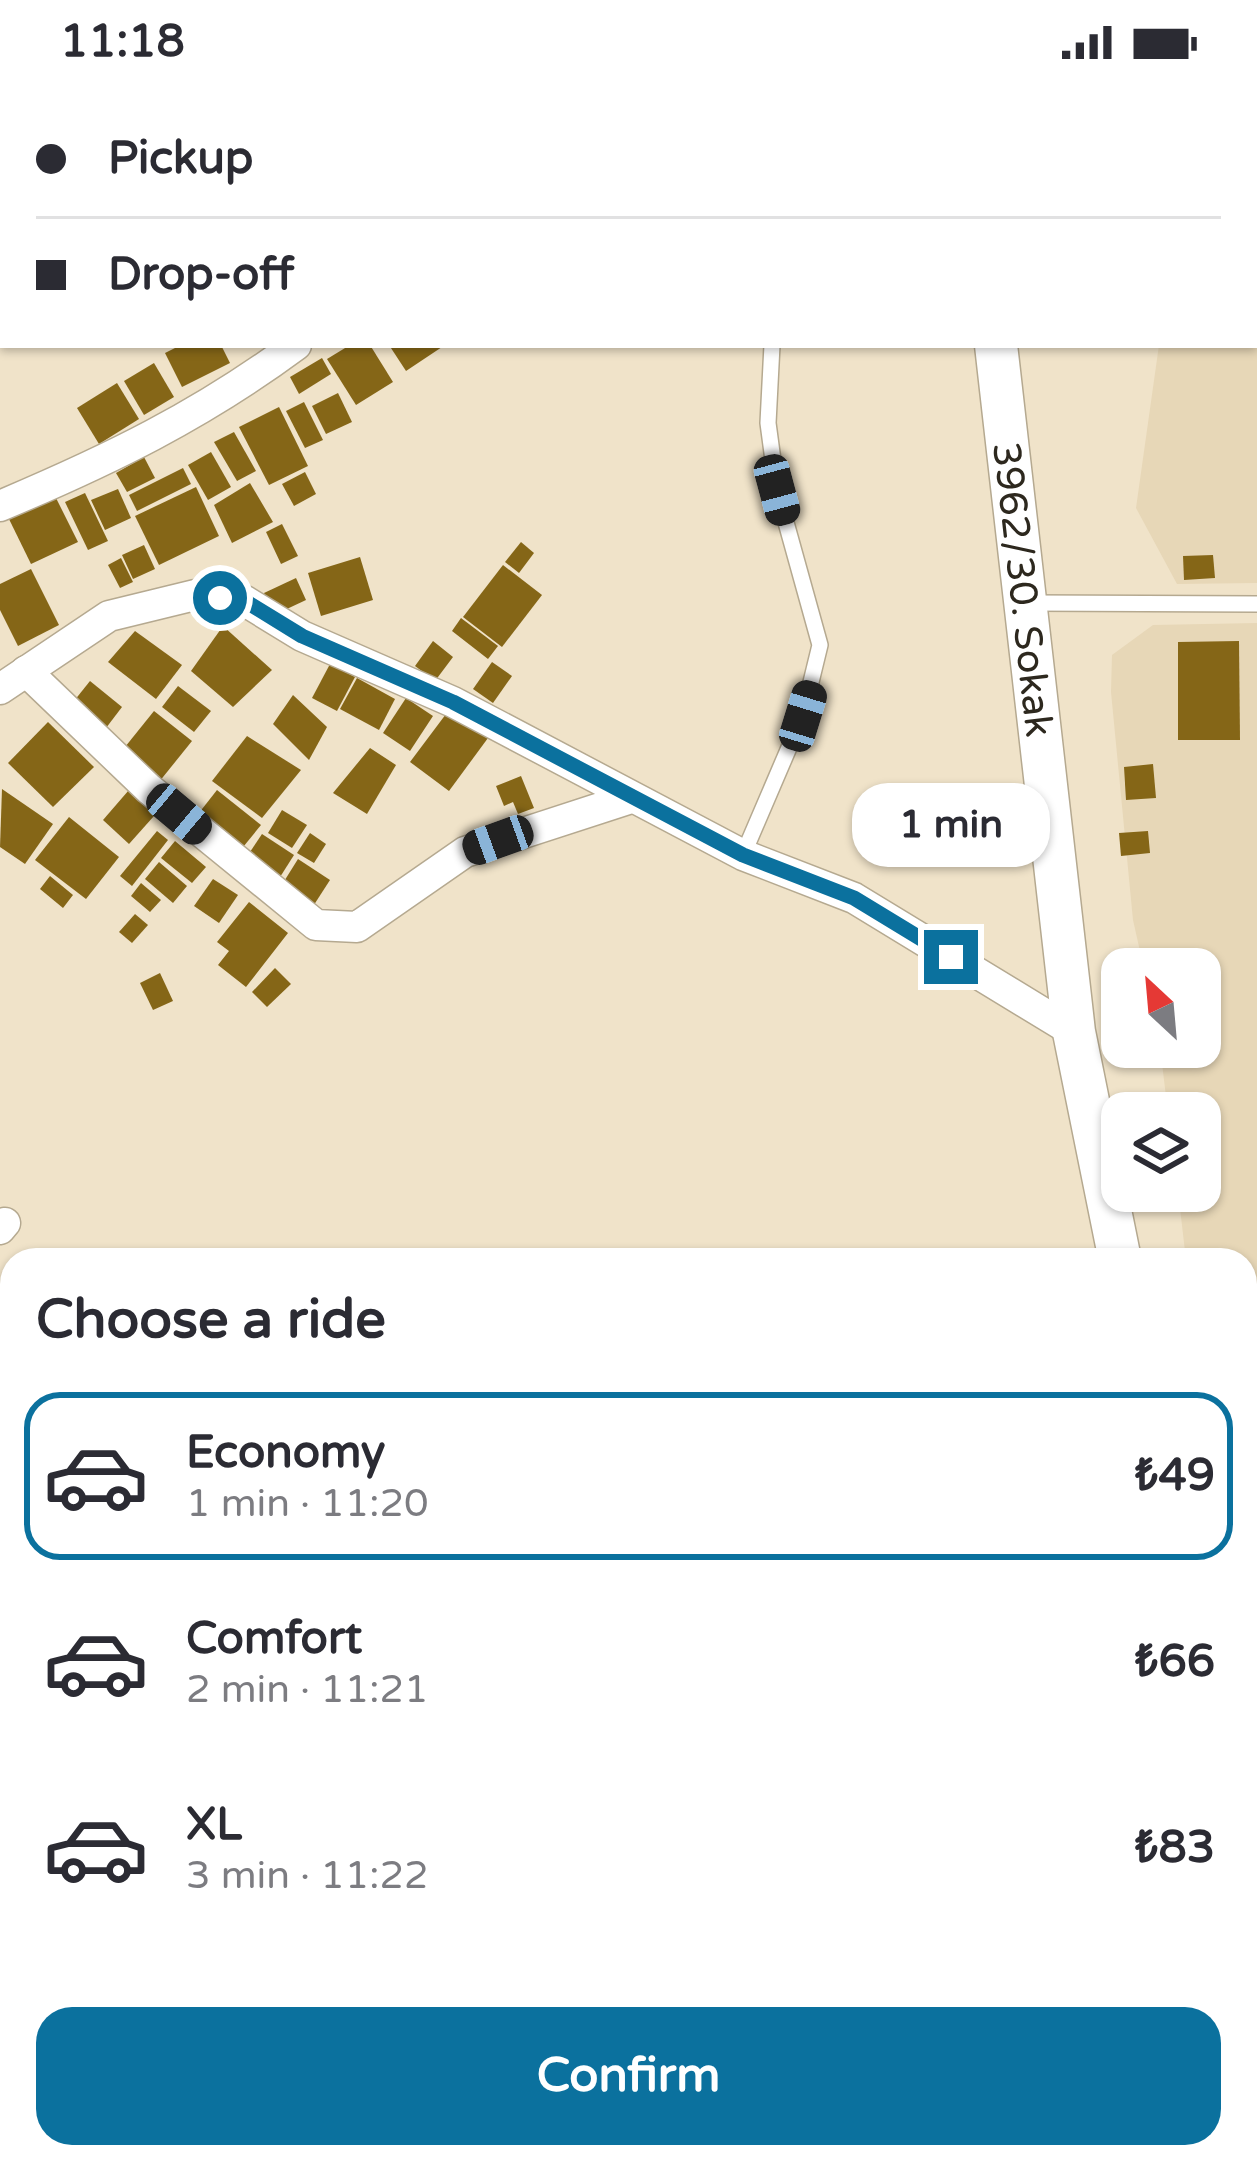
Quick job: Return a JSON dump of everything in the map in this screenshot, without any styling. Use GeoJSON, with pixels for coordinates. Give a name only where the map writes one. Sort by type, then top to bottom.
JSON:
{"type":"FeatureCollection","features":[{"type":"Feature","properties":{"kind":"main road","name":"3962/30. Sokak"},"geometry":{"type":"LineString","coordinates":[[996,348],[1075,1032],[1118,1248]]}},
{"type":"Feature","properties":{"kind":"street"},"geometry":{"type":"LineString","coordinates":[[0,506],[132,450],[219,402],[292,348]]}},
{"type":"Feature","properties":{"kind":"street"},"geometry":{"type":"LineString","coordinates":[[0,689],[109,616],[195,595],[245,601],[302,636],[453,702],[743,855],[854,898],[1075,1032]]}},
{"type":"Feature","properties":{"kind":"street"},"geometry":{"type":"LineString","coordinates":[[26,671],[149,789],[316,925],[357,927],[465,852],[631,798]]}},
{"type":"Feature","properties":{"kind":"lane"},"geometry":{"type":"LineString","coordinates":[[743,855],[803,716],[820,645],[777,490],[768,423],[772,348]]}},
{"type":"Feature","properties":{"kind":"lane"},"geometry":{"type":"LineString","coordinates":[[1028,603],[1257,604]]}},
{"type":"Feature","properties":{"kind":"shaded area"},"geometry":{"type":"Polygon","coordinates":[[[1159,348],[1257,348],[1257,583],[1177,584],[1136,508],[1159,348]]]}},
{"type":"Feature","properties":{"kind":"shaded area"},"geometry":{"type":"Polygon","coordinates":[[[1257,623],[1257,1248],[1185,1248],[1180,1212],[1221,1212],[1221,1092],[1165,1092],[1163,1068],[1221,1068],[1221,948],[1139,948],[1111,692],[1112,655],[1153,625],[1257,623]]]}},
{"type":"Feature","properties":{"kind":"building"},"geometry":{"type":"Polygon","coordinates":[[[175,348],[222,348],[230,363],[182,387],[165,353],[175,348]]]}},
{"type":"Feature","properties":{"kind":"building"},"geometry":{"type":"Polygon","coordinates":[[[345,348],[372,348],[393,382],[356,405],[327,359],[345,348]]]}},
{"type":"Feature","properties":{"kind":"building"},"geometry":{"type":"Polygon","coordinates":[[[391,348],[440,348],[406,371],[391,348]]]}},
{"type":"Feature","properties":{"kind":"building"},"geometry":{"type":"Polygon","coordinates":[[[322,358],[331,374],[299,394],[290,377],[322,358]]]}},
{"type":"Feature","properties":{"kind":"building"},"geometry":{"type":"Polygon","coordinates":[[[154,363],[174,397],[144,415],[124,381],[154,363]]]}},
{"type":"Feature","properties":{"kind":"building"},"geometry":{"type":"Polygon","coordinates":[[[117,383],[139,419],[99,444],[77,408],[117,383]]]}},
{"type":"Feature","properties":{"kind":"building"},"geometry":{"type":"Polygon","coordinates":[[[338,393],[352,422],[326,434],[312,406],[338,393]]]}},
{"type":"Feature","properties":{"kind":"building"},"geometry":{"type":"Polygon","coordinates":[[[304,402],[323,440],[305,448],[286,411],[304,402]]]}},
{"type":"Feature","properties":{"kind":"building"},"geometry":{"type":"Polygon","coordinates":[[[279,407],[308,466],[269,485],[239,427],[279,407]]]}},
{"type":"Feature","properties":{"kind":"building"},"geometry":{"type":"Polygon","coordinates":[[[234,432],[256,471],[237,481],[214,442],[234,432]]]}},
{"type":"Feature","properties":{"kind":"building"},"geometry":{"type":"Polygon","coordinates":[[[211,452],[231,487],[208,500],[188,465],[211,452]]]}},
{"type":"Feature","properties":{"kind":"building"},"geometry":{"type":"Polygon","coordinates":[[[144,457],[155,478],[127,492],[116,473],[144,457]]]}},
{"type":"Feature","properties":{"kind":"building"},"geometry":{"type":"Polygon","coordinates":[[[183,468],[191,484],[137,511],[129,495],[183,468]]]}},
{"type":"Feature","properties":{"kind":"building"},"geometry":{"type":"Polygon","coordinates":[[[305,472],[316,494],[294,506],[282,484],[305,472]]]}},
{"type":"Feature","properties":{"kind":"building"},"geometry":{"type":"Polygon","coordinates":[[[250,483],[273,522],[232,543],[214,505],[250,483]]]}},
{"type":"Feature","properties":{"kind":"building"},"geometry":{"type":"Polygon","coordinates":[[[196,487],[219,536],[159,565],[135,516],[196,487]]]}},
{"type":"Feature","properties":{"kind":"building"},"geometry":{"type":"Polygon","coordinates":[[[118,489],[131,518],[105,530],[91,500],[118,489]]]}},
{"type":"Feature","properties":{"kind":"building"},"geometry":{"type":"Polygon","coordinates":[[[85,493],[108,541],[88,550],[65,502],[85,493]]]}},
{"type":"Feature","properties":{"kind":"building"},"geometry":{"type":"Polygon","coordinates":[[[54,494],[78,542],[31,564],[8,517],[54,494]]]}},
{"type":"Feature","properties":{"kind":"building"},"geometry":{"type":"Polygon","coordinates":[[[282,524],[298,556],[281,564],[266,532],[282,524]]]}},
{"type":"Feature","properties":{"kind":"building"},"geometry":{"type":"Polygon","coordinates":[[[521,542],[534,553],[519,573],[505,562],[521,542]]]}},
{"type":"Feature","properties":{"kind":"building"},"geometry":{"type":"Polygon","coordinates":[[[144,545],[155,569],[133,579],[122,555],[144,545]]]}},
{"type":"Feature","properties":{"kind":"building"},"geometry":{"type":"Polygon","coordinates":[[[1213,555],[1215,578],[1184,580],[1183,556],[1213,555]]]}},
{"type":"Feature","properties":{"kind":"building"},"geometry":{"type":"Polygon","coordinates":[[[360,557],[373,600],[321,616],[308,573],[360,557]]]}},
{"type":"Feature","properties":{"kind":"building"},"geometry":{"type":"Polygon","coordinates":[[[121,558],[133,582],[120,588],[108,565],[121,558]]]}},
{"type":"Feature","properties":{"kind":"building"},"geometry":{"type":"Polygon","coordinates":[[[503,565],[542,595],[502,647],[463,617],[503,565]]]}},
{"type":"Feature","properties":{"kind":"building"},"geometry":{"type":"Polygon","coordinates":[[[31,569],[59,625],[18,646],[0,610],[0,584],[31,569]]]}},
{"type":"Feature","properties":{"kind":"building"},"geometry":{"type":"Polygon","coordinates":[[[296,578],[306,600],[274,615],[264,593],[296,578]]]}},
{"type":"Feature","properties":{"kind":"building"},"geometry":{"type":"Polygon","coordinates":[[[461,618],[498,646],[488,659],[452,631],[461,618]]]}},
{"type":"Feature","properties":{"kind":"building"},"geometry":{"type":"Polygon","coordinates":[[[223,626],[272,670],[233,707],[191,671],[223,626]]]}},
{"type":"Feature","properties":{"kind":"building"},"geometry":{"type":"Polygon","coordinates":[[[135,631],[182,665],[156,699],[108,662],[135,631]]]}},
{"type":"Feature","properties":{"kind":"building"},"geometry":{"type":"Polygon","coordinates":[[[433,641],[453,657],[435,681],[415,666],[433,641]]]}},
{"type":"Feature","properties":{"kind":"building"},"geometry":{"type":"Polygon","coordinates":[[[1239,641],[1240,740],[1178,740],[1178,642],[1239,641]]]}},
{"type":"Feature","properties":{"kind":"building"},"geometry":{"type":"Polygon","coordinates":[[[492,662],[512,676],[493,703],[473,689],[492,662]]]}},
{"type":"Feature","properties":{"kind":"building"},"geometry":{"type":"Polygon","coordinates":[[[330,664],[355,677],[337,711],[312,698],[330,664]]]}},
{"type":"Feature","properties":{"kind":"building"},"geometry":{"type":"Polygon","coordinates":[[[357,678],[395,699],[379,730],[340,709],[357,678]]]}},
{"type":"Feature","properties":{"kind":"building"},"geometry":{"type":"Polygon","coordinates":[[[90,681],[122,707],[106,728],[74,701],[90,681]]]}},
{"type":"Feature","properties":{"kind":"building"},"geometry":{"type":"Polygon","coordinates":[[[178,686],[211,711],[194,732],[162,707],[178,686]]]}},
{"type":"Feature","properties":{"kind":"building"},"geometry":{"type":"Polygon","coordinates":[[[293,695],[327,727],[309,760],[273,724],[293,695]]]}},
{"type":"Feature","properties":{"kind":"building"},"geometry":{"type":"Polygon","coordinates":[[[406,698],[433,716],[410,751],[383,733],[406,698]]]}},
{"type":"Feature","properties":{"kind":"building"},"geometry":{"type":"Polygon","coordinates":[[[449,710],[488,738],[449,791],[410,762],[449,710]]]}},
{"type":"Feature","properties":{"kind":"building"},"geometry":{"type":"Polygon","coordinates":[[[154,711],[192,741],[159,782],[121,752],[154,711]]]}},
{"type":"Feature","properties":{"kind":"building"},"geometry":{"type":"Polygon","coordinates":[[[48,722],[94,767],[53,807],[8,763],[48,722]]]}},
{"type":"Feature","properties":{"kind":"building"},"geometry":{"type":"Polygon","coordinates":[[[247,736],[301,770],[262,818],[212,781],[247,736]]]}},
{"type":"Feature","properties":{"kind":"building"},"geometry":{"type":"Polygon","coordinates":[[[370,748],[396,765],[367,814],[333,793],[370,748]]]}},
{"type":"Feature","properties":{"kind":"building"},"geometry":{"type":"Polygon","coordinates":[[[1153,764],[1156,798],[1126,800],[1124,767],[1153,764]]]}},
{"type":"Feature","properties":{"kind":"building"},"geometry":{"type":"Polygon","coordinates":[[[521,776],[534,808],[518,814],[513,802],[504,806],[496,786],[521,776]]]}},
{"type":"Feature","properties":{"kind":"building"},"geometry":{"type":"Polygon","coordinates":[[[135,783],[162,807],[129,844],[103,820],[135,783]]]}},
{"type":"Feature","properties":{"kind":"building"},"geometry":{"type":"Polygon","coordinates":[[[2,789],[53,824],[25,864],[0,847],[2,789]]]}},
{"type":"Feature","properties":{"kind":"building"},"geometry":{"type":"Polygon","coordinates":[[[217,790],[261,825],[239,852],[195,818],[217,790]]]}},
{"type":"Feature","properties":{"kind":"building"},"geometry":{"type":"Polygon","coordinates":[[[282,810],[307,825],[292,848],[268,833],[282,810]]]}},
{"type":"Feature","properties":{"kind":"building"},"geometry":{"type":"Polygon","coordinates":[[[69,817],[119,857],[86,899],[35,860],[69,817]]]}},
{"type":"Feature","properties":{"kind":"building"},"geometry":{"type":"Polygon","coordinates":[[[157,831],[168,840],[132,886],[120,876],[157,831]]]}},
{"type":"Feature","properties":{"kind":"building"},"geometry":{"type":"Polygon","coordinates":[[[1148,831],[1150,853],[1121,856],[1119,833],[1148,831]]]}},
{"type":"Feature","properties":{"kind":"building"},"geometry":{"type":"Polygon","coordinates":[[[310,833],[326,844],[314,863],[297,853],[310,833]]]}},
{"type":"Feature","properties":{"kind":"building"},"geometry":{"type":"Polygon","coordinates":[[[262,834],[294,855],[275,885],[242,864],[262,834]]]}},
{"type":"Feature","properties":{"kind":"building"},"geometry":{"type":"Polygon","coordinates":[[[175,841],[206,867],[192,883],[161,858],[175,841]]]}},
{"type":"Feature","properties":{"kind":"building"},"geometry":{"type":"Polygon","coordinates":[[[298,859],[330,880],[310,911],[278,891],[298,859]]]}},
{"type":"Feature","properties":{"kind":"building"},"geometry":{"type":"Polygon","coordinates":[[[159,862],[187,886],[173,903],[145,879],[159,862]]]}},
{"type":"Feature","properties":{"kind":"building"},"geometry":{"type":"Polygon","coordinates":[[[50,876],[73,895],[63,908],[40,889],[50,876]]]}},
{"type":"Feature","properties":{"kind":"building"},"geometry":{"type":"Polygon","coordinates":[[[213,879],[238,895],[219,923],[194,906],[213,879]]]}},
{"type":"Feature","properties":{"kind":"building"},"geometry":{"type":"Polygon","coordinates":[[[141,883],[161,900],[150,912],[131,896],[141,883]]]}},
{"type":"Feature","properties":{"kind":"building"},"geometry":{"type":"Polygon","coordinates":[[[249,902],[288,933],[246,987],[218,965],[229,951],[217,942],[249,902]]]}},
{"type":"Feature","properties":{"kind":"building"},"geometry":{"type":"Polygon","coordinates":[[[135,914],[148,925],[132,943],[119,932],[135,914]]]}},
{"type":"Feature","properties":{"kind":"building"},"geometry":{"type":"Polygon","coordinates":[[[275,968],[291,984],[267,1007],[252,992],[275,968]]]}},
{"type":"Feature","properties":{"kind":"building"},"geometry":{"type":"Polygon","coordinates":[[[160,973],[173,1001],[153,1010],[140,983],[160,973]]]}},
{"type":"Feature","properties":{"kind":"route"},"geometry":{"type":"LineString","coordinates":[[220,598],[245,601],[302,636],[453,702],[743,855],[854,898],[951,957]]}}]}
